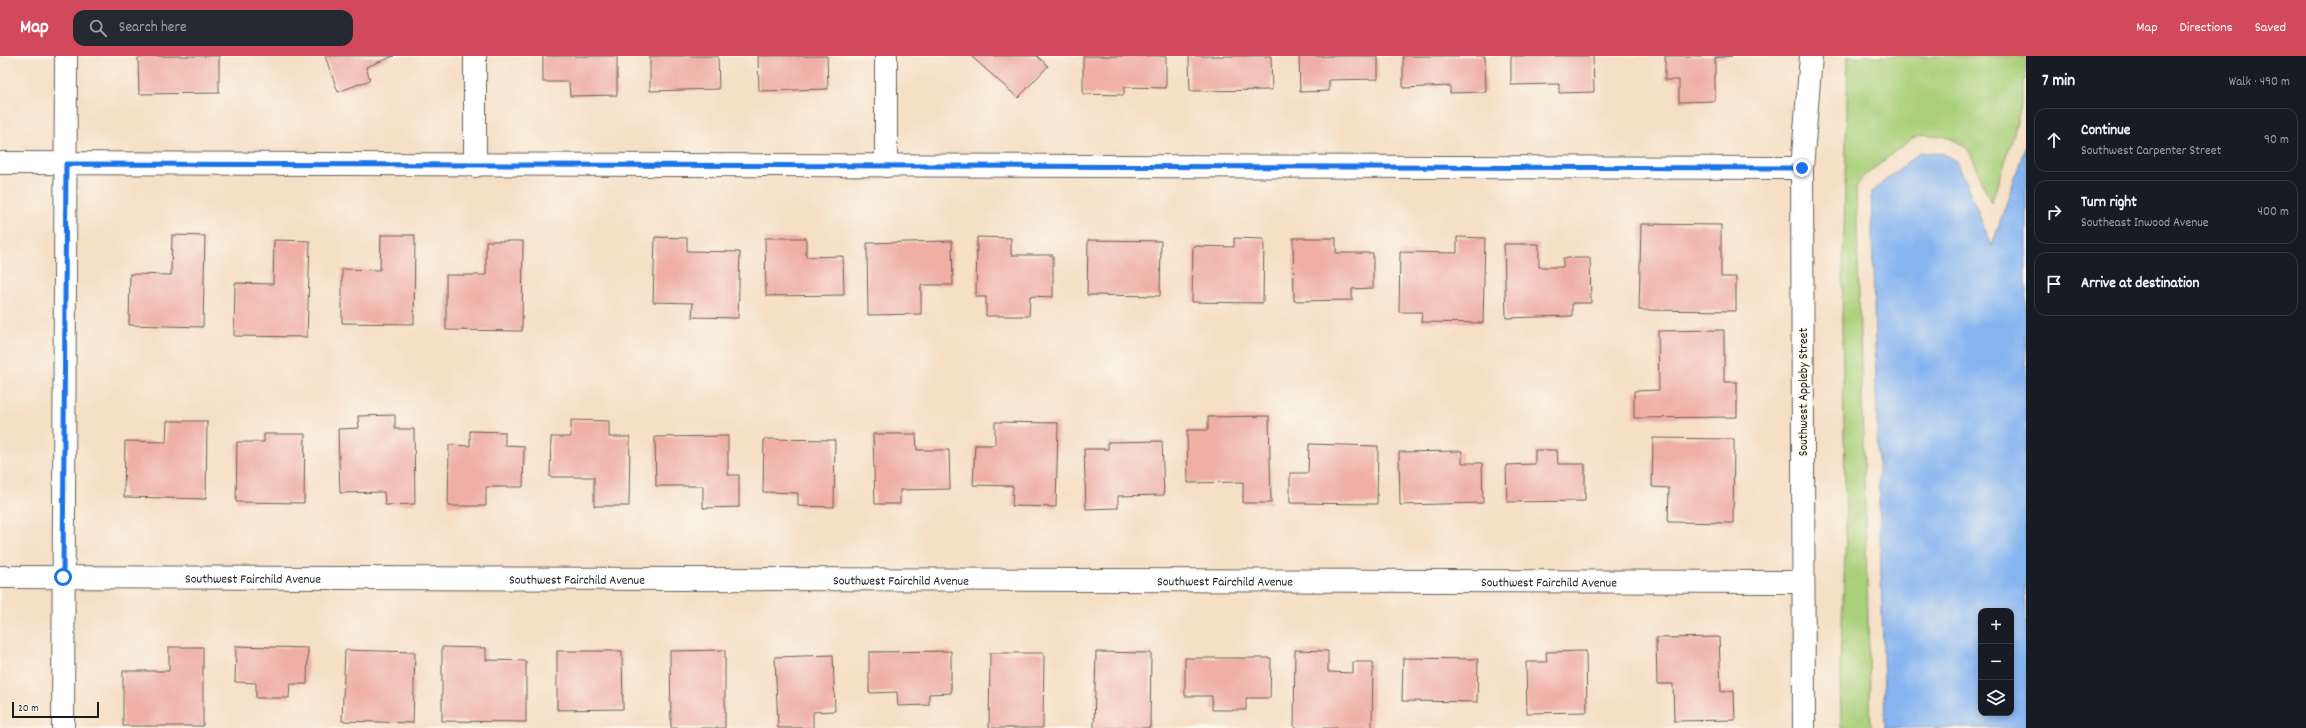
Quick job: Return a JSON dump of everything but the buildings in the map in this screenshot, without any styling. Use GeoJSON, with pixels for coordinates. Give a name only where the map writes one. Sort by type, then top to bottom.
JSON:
{"type":"FeatureCollection","features":[{"type":"Feature","properties":{"kind":"street"},"geometry":{"type":"LineString","coordinates":[[63,728],[66,56]]}},
{"type":"Feature","properties":{"kind":"street"},"geometry":{"type":"LineString","coordinates":[[475,56],[475,166]]}},
{"type":"Feature","properties":{"kind":"street"},"geometry":{"type":"LineString","coordinates":[[886,56],[886,166]]}},
{"type":"Feature","properties":{"kind":"street","name":"Southwest Appleby Street"},"geometry":{"type":"LineString","coordinates":[[1804,728],[1802,168],[1811,56]]}},
{"type":"Feature","properties":{"kind":"street"},"geometry":{"type":"LineString","coordinates":[[0,164],[1802,168]]}},
{"type":"Feature","properties":{"kind":"street","name":"Southwest Fairchild Avenue"},"geometry":{"type":"LineString","coordinates":[[0,577],[1803,582]]}},
{"type":"Feature","properties":{"kind":"green space"},"geometry":{"type":"Polygon","coordinates":[[[1848,56],[2026,56],[2023,93],[2019,112],[2009,149],[1991,203],[1970,152],[1955,141],[1934,135],[1912,138],[1862,178],[1856,187],[1871,728],[1841,728],[1840,664],[1846,535],[1842,320],[1848,56]]]}},
{"type":"Feature","properties":{"kind":"water"},"geometry":{"type":"Polygon","coordinates":[[[2026,144],[2026,728],[1885,728],[1871,192],[1920,152],[1944,154],[1957,161],[1992,246],[2026,144]]]}},
{"type":"Feature","properties":{"kind":"route"},"geometry":{"type":"LineString","coordinates":[[63,577],[66,164],[1802,168]]}}]}
